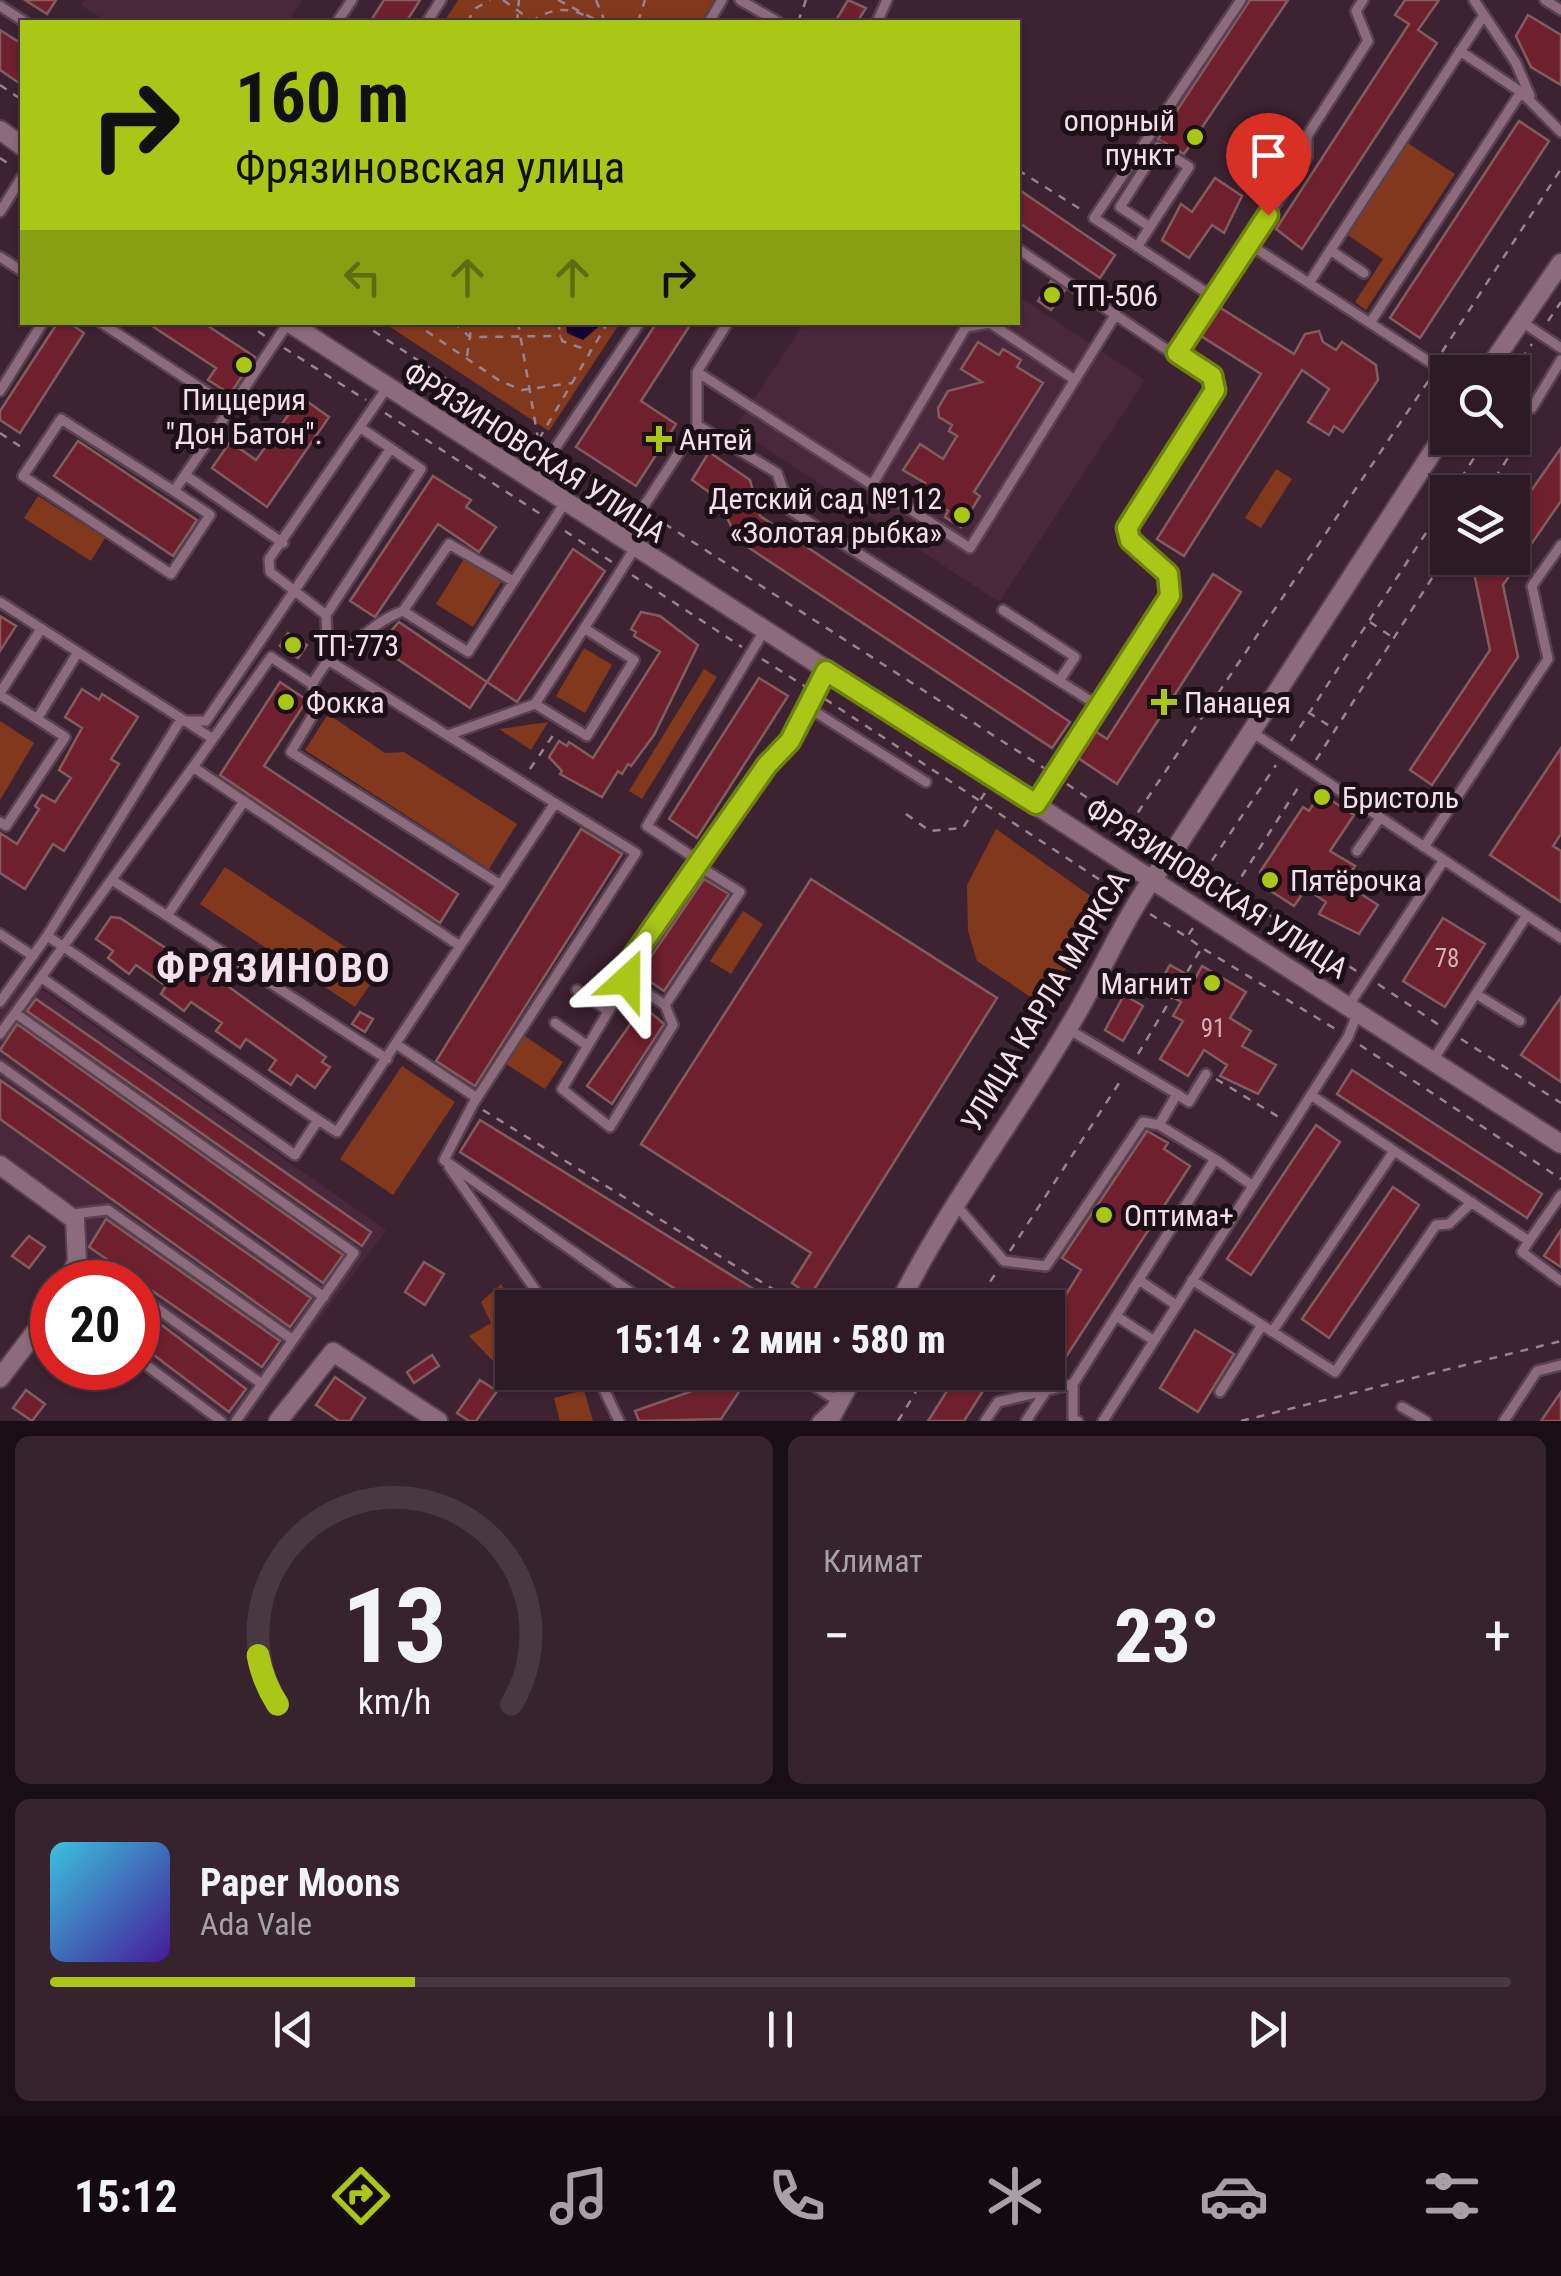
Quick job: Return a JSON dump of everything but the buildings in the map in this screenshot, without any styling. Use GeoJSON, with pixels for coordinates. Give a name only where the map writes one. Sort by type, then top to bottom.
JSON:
{"type":"FeatureCollection","features":[{"type":"Feature","properties":{"kind":"street"},"geometry":{"type":"LineString","coordinates":[[1498,355],[1561,264]]}},
{"type":"Feature","properties":{"kind":"street","name":"ФРЯЗИНОВСКАЯ УЛИЦА"},"geometry":{"type":"LineString","coordinates":[[291,325],[1109,854],[1559,1139]]}},
{"type":"Feature","properties":{"kind":"street","name":"УЛИЦА КАРЛА МАРКСА"},"geometry":{"type":"LineString","coordinates":[[906,1290],[954,1203],[1068,1029],[1150,879],[1172,854],[1431,455]]}},
{"type":"Feature","properties":{"kind":"street"},"geometry":{"type":"LineString","coordinates":[[0,1165],[75,1220],[77,1260]]}},
{"type":"Feature","properties":{"kind":"street"},"geometry":{"type":"LineString","coordinates":[[0,1378],[30,1339]]}},
{"type":"Feature","properties":{"kind":"street"},"geometry":{"type":"LineString","coordinates":[[287,1418],[333,1352],[438,1421]]}},
{"type":"Feature","properties":{"kind":"street"},"geometry":{"type":"LineString","coordinates":[[830,1421],[845,1390]]}},
{"type":"Feature","properties":{"kind":"lane"},"geometry":{"type":"LineString","coordinates":[[740,0],[775,20]]}},
{"type":"Feature","properties":{"kind":"lane"},"geometry":{"type":"LineString","coordinates":[[1213,297],[1094,218],[1241,0]]}},
{"type":"Feature","properties":{"kind":"lane"},"geometry":{"type":"LineString","coordinates":[[1177,353],[1306,157],[1307,136],[1368,41],[1356,10],[1362,0]]}},
{"type":"Feature","properties":{"kind":"lane"},"geometry":{"type":"LineString","coordinates":[[1474,0],[1482,18],[1516,63],[1534,105]]}},
{"type":"Feature","properties":{"kind":"lane"},"geometry":{"type":"LineString","coordinates":[[1545,0],[1561,10]]}},
{"type":"Feature","properties":{"kind":"lane"},"geometry":{"type":"LineString","coordinates":[[0,3],[22,20]]}},
{"type":"Feature","properties":{"kind":"lane"},"geometry":{"type":"LineString","coordinates":[[1308,283],[1482,18]]}},
{"type":"Feature","properties":{"kind":"lane"},"geometry":{"type":"LineString","coordinates":[[1460,51],[1522,92],[1561,132]]}},
{"type":"Feature","properties":{"kind":"lane"},"geometry":{"type":"LineString","coordinates":[[1370,323],[1522,92]]}},
{"type":"Feature","properties":{"kind":"lane"},"geometry":{"type":"LineString","coordinates":[[1137,247],[1150,227],[1189,167],[1158,147],[1120,207],[1150,227]]}},
{"type":"Feature","properties":{"kind":"lane"},"geometry":{"type":"LineString","coordinates":[[0,211],[20,178]]}},
{"type":"Feature","properties":{"kind":"lane"},"geometry":{"type":"LineString","coordinates":[[1250,244],[1430,363]]}},
{"type":"Feature","properties":{"kind":"lane"},"geometry":{"type":"LineString","coordinates":[[1330,250],[1364,272]]}},
{"type":"Feature","properties":{"kind":"lane"},"geometry":{"type":"LineString","coordinates":[[1020,251],[1212,376],[1215,390],[1127,528],[1130,540],[1168,574],[1170,596],[1036,804]]}},
{"type":"Feature","properties":{"kind":"lane"},"geometry":{"type":"LineString","coordinates":[[697,372],[970,548],[1116,314]]}},
{"type":"Feature","properties":{"kind":"lane"},"geometry":{"type":"LineString","coordinates":[[1522,322],[1561,348]]}},
{"type":"Feature","properties":{"kind":"lane"},"geometry":{"type":"LineString","coordinates":[[0,391],[41,325]]}},
{"type":"Feature","properties":{"kind":"lane"},"geometry":{"type":"LineString","coordinates":[[105,325],[230,408]]}},
{"type":"Feature","properties":{"kind":"lane"},"geometry":{"type":"LineString","coordinates":[[174,491],[287,325]]}},
{"type":"Feature","properties":{"kind":"lane"},"geometry":{"type":"LineString","coordinates":[[532,483],[638,325]]}},
{"type":"Feature","properties":{"kind":"lane"},"geometry":{"type":"LineString","coordinates":[[448,735],[535,704],[622,569],[642,509],[697,425],[697,372],[726,325]]}},
{"type":"Feature","properties":{"kind":"lane"},"geometry":{"type":"LineString","coordinates":[[872,485],[966,327],[978,325]]}},
{"type":"Feature","properties":{"kind":"lane"},"geometry":{"type":"LineString","coordinates":[[993,325],[1075,380]]}},
{"type":"Feature","properties":{"kind":"lane"},"geometry":{"type":"LineString","coordinates":[[1532,408],[1561,360]]}},
{"type":"Feature","properties":{"kind":"lane"},"geometry":{"type":"LineString","coordinates":[[326,615],[270,572],[270,559],[386,388]]}},
{"type":"Feature","properties":{"kind":"lane"},"geometry":{"type":"LineString","coordinates":[[210,516],[62,419],[23,476],[171,574],[210,516],[220,500]]}},
{"type":"Feature","properties":{"kind":"lane"},"geometry":{"type":"LineString","coordinates":[[697,425],[777,474],[790,510],[1097,705]]}},
{"type":"Feature","properties":{"kind":"lane"},"geometry":{"type":"LineString","coordinates":[[328,660],[326,615],[422,468],[361,428]]}},
{"type":"Feature","properties":{"kind":"lane"},"geometry":{"type":"LineString","coordinates":[[180,721],[206,720],[290,591],[391,448]]}},
{"type":"Feature","properties":{"kind":"lane"},"geometry":{"type":"LineString","coordinates":[[185,476],[283,543]]}},
{"type":"Feature","properties":{"kind":"lane"},"geometry":{"type":"LineString","coordinates":[[403,611],[468,652],[564,504]]}},
{"type":"Feature","properties":{"kind":"lane"},"geometry":{"type":"LineString","coordinates":[[501,885],[291,752],[317,708],[312,684],[328,660],[350,650],[388,616],[403,611],[450,544],[513,581]]}},
{"type":"Feature","properties":{"kind":"lane"},"geometry":{"type":"LineString","coordinates":[[1424,847],[1548,659],[1532,586],[1561,545]]}},
{"type":"Feature","properties":{"kind":"lane"},"geometry":{"type":"LineString","coordinates":[[0,602],[210,737]]}},
{"type":"Feature","properties":{"kind":"lane"},"geometry":{"type":"LineString","coordinates":[[1003,610],[1075,658],[1059,681]]}},
{"type":"Feature","properties":{"kind":"lane"},"geometry":{"type":"LineString","coordinates":[[0,822],[6,826],[64,737],[0,694],[41,628]]}},
{"type":"Feature","properties":{"kind":"lane"},"geometry":{"type":"LineString","coordinates":[[535,704],[587,736],[634,660],[584,628]]}},
{"type":"Feature","properties":{"kind":"lane"},"geometry":{"type":"LineString","coordinates":[[665,1004],[740,892],[647,826],[764,631]]}},
{"type":"Feature","properties":{"kind":"lane"},"geometry":{"type":"LineString","coordinates":[[36,718],[78,652]]}},
{"type":"Feature","properties":{"kind":"lane"},"geometry":{"type":"LineString","coordinates":[[0,1034],[210,737],[271,658],[312,684]]}},
{"type":"Feature","properties":{"kind":"lane"},"geometry":{"type":"LineString","coordinates":[[328,660],[636,853],[475,1101],[444,1160]]}},
{"type":"Feature","properties":{"kind":"lane"},"geometry":{"type":"LineString","coordinates":[[627,980],[665,1004],[673,1025],[610,1127],[562,1088],[627,980],[628,964],[809,708],[812,691],[826,671]]}},
{"type":"Feature","properties":{"kind":"lane"},"geometry":{"type":"LineString","coordinates":[[809,708],[926,782]]}},
{"type":"Feature","properties":{"kind":"lane"},"geometry":{"type":"LineString","coordinates":[[0,1002],[47,936],[180,721]]}},
{"type":"Feature","properties":{"kind":"lane"},"geometry":{"type":"LineString","coordinates":[[1252,732],[1561,938]]}},
{"type":"Feature","properties":{"kind":"lane"},"geometry":{"type":"LineString","coordinates":[[192,767],[460,946]]}},
{"type":"Feature","properties":{"kind":"lane"},"geometry":{"type":"LineString","coordinates":[[167,916],[244,802]]}},
{"type":"Feature","properties":{"kind":"lane"},"geometry":{"type":"LineString","coordinates":[[47,936],[337,1132],[555,803]]}},
{"type":"Feature","properties":{"kind":"lane"},"geometry":{"type":"LineString","coordinates":[[1358,851],[1380,818]]}},
{"type":"Feature","properties":{"kind":"lane"},"geometry":{"type":"LineString","coordinates":[[1103,1421],[1311,1095],[1366,977],[1444,860]]}},
{"type":"Feature","properties":{"kind":"lane"},"geometry":{"type":"LineString","coordinates":[[112,880],[387,1058]]}},
{"type":"Feature","properties":{"kind":"lane"},"geometry":{"type":"LineString","coordinates":[[1433,1060],[1527,915]]}},
{"type":"Feature","properties":{"kind":"lane"},"geometry":{"type":"LineString","coordinates":[[0,934],[33,956]]}},
{"type":"Feature","properties":{"kind":"lane"},"geometry":{"type":"LineString","coordinates":[[42,978],[295,1155],[318,1120]]}},
{"type":"Feature","properties":{"kind":"lane"},"geometry":{"type":"LineString","coordinates":[[578,990],[608,1010]]}},
{"type":"Feature","properties":{"kind":"lane"},"geometry":{"type":"LineString","coordinates":[[1476,994],[1520,1021]]}},
{"type":"Feature","properties":{"kind":"lane"},"geometry":{"type":"LineString","coordinates":[[15,1013],[354,1253],[236,1421]]}},
{"type":"Feature","properties":{"kind":"lane"},"geometry":{"type":"LineString","coordinates":[[555,1023],[586,1044]]}},
{"type":"Feature","properties":{"kind":"lane"},"geometry":{"type":"LineString","coordinates":[[1068,1029],[1190,1102],[1206,1074]]}},
{"type":"Feature","properties":{"kind":"lane"},"geometry":{"type":"LineString","coordinates":[[396,1044],[475,1101]]}},
{"type":"Feature","properties":{"kind":"lane"},"geometry":{"type":"LineString","coordinates":[[0,1066],[324,1297]]}},
{"type":"Feature","properties":{"kind":"lane"},"geometry":{"type":"LineString","coordinates":[[1159,1125],[1177,1094]]}},
{"type":"Feature","properties":{"kind":"lane"},"geometry":{"type":"LineString","coordinates":[[1311,1095],[1530,1242]]}},
{"type":"Feature","properties":{"kind":"lane"},"geometry":{"type":"LineString","coordinates":[[954,1203],[1004,1261],[1046,1266],[1143,1122],[1159,1125],[1252,1186]]}},
{"type":"Feature","properties":{"kind":"lane"},"geometry":{"type":"LineString","coordinates":[[1272,1332],[1394,1151]]}},
{"type":"Feature","properties":{"kind":"lane"},"geometry":{"type":"LineString","coordinates":[[1078,1421],[1073,1418],[1070,1399],[1074,1384],[1215,1159]]}},
{"type":"Feature","properties":{"kind":"lane"},"geometry":{"type":"LineString","coordinates":[[444,1160],[535,1290]]}},
{"type":"Feature","properties":{"kind":"lane"},"geometry":{"type":"LineString","coordinates":[[444,1160],[628,1290]]}},
{"type":"Feature","properties":{"kind":"lane"},"geometry":{"type":"LineString","coordinates":[[1561,1196],[1522,1252],[1561,1281]]}},
{"type":"Feature","properties":{"kind":"lane"},"geometry":{"type":"LineString","coordinates":[[1192,1280],[1335,1372],[1436,1225],[1449,1224],[1472,1202]]}},
{"type":"Feature","properties":{"kind":"lane"},"geometry":{"type":"LineString","coordinates":[[67,1215],[108,1210],[293,1340]]}},
{"type":"Feature","properties":{"kind":"lane"},"geometry":{"type":"LineString","coordinates":[[1139,1280],[1176,1305]]}},
{"type":"Feature","properties":{"kind":"lane"},"geometry":{"type":"LineString","coordinates":[[160,1311],[262,1384]]}},
{"type":"Feature","properties":{"kind":"lane"},"geometry":{"type":"LineString","coordinates":[[1116,1316],[1153,1340]]}},
{"type":"Feature","properties":{"kind":"lane"},"geometry":{"type":"LineString","coordinates":[[1220,1392],[1262,1325]]}},
{"type":"Feature","properties":{"kind":"lane"},"geometry":{"type":"LineString","coordinates":[[1504,1421],[1537,1371],[1561,1365]]}},
{"type":"Feature","properties":{"kind":"lane"},"geometry":{"type":"LineString","coordinates":[[160,1375],[221,1421]]}},
{"type":"Feature","properties":{"kind":"lane"},"geometry":{"type":"LineString","coordinates":[[985,1421],[998,1402],[1074,1384]]}},
{"type":"Feature","properties":{"kind":"lane"},"geometry":{"type":"LineString","coordinates":[[604,1390],[618,1421]]}},
{"type":"Feature","properties":{"kind":"lane"},"geometry":{"type":"LineString","coordinates":[[817,1421],[838,1401],[821,1390]]}},
{"type":"Feature","properties":{"kind":"lane"},"geometry":{"type":"LineString","coordinates":[[1026,1421],[1046,1391]]}},
{"type":"Feature","properties":{"kind":"lane"},"geometry":{"type":"LineString","coordinates":[[1402,1406],[1426,1421]]}},
{"type":"Feature","properties":{"kind":"path"},"geometry":{"type":"LineString","coordinates":[[468,20],[476,8],[490,0]]}},
{"type":"Feature","properties":{"kind":"path"},"geometry":{"type":"LineString","coordinates":[[503,0],[530,20]]}},
{"type":"Feature","properties":{"kind":"path"},"geometry":{"type":"LineString","coordinates":[[517,20],[519,0]]}},
{"type":"Feature","properties":{"kind":"path"},"geometry":{"type":"LineString","coordinates":[[558,0],[596,20]]}},
{"type":"Feature","properties":{"kind":"path"},"geometry":{"type":"LineString","coordinates":[[535,20],[563,9],[594,20]]}},
{"type":"Feature","properties":{"kind":"path"},"geometry":{"type":"LineString","coordinates":[[0,158],[20,173]]}},
{"type":"Feature","properties":{"kind":"path"},"geometry":{"type":"LineString","coordinates":[[1440,355],[1561,169]]}},
{"type":"Feature","properties":{"kind":"path"},"geometry":{"type":"LineString","coordinates":[[1020,171],[1094,218]]}},
{"type":"Feature","properties":{"kind":"path"},"geometry":{"type":"LineString","coordinates":[[1524,355],[1561,302]]}},
{"type":"Feature","properties":{"kind":"path"},"geometry":{"type":"LineString","coordinates":[[250,325],[1187,937]]}},
{"type":"Feature","properties":{"kind":"path"},"geometry":{"type":"LineString","coordinates":[[365,325],[1054,774],[1128,829],[1199,870],[1561,1103]]}},
{"type":"Feature","properties":{"kind":"path"},"geometry":{"type":"LineString","coordinates":[[417,325],[500,381],[529,390],[572,383]]}},
{"type":"Feature","properties":{"kind":"path"},"geometry":{"type":"LineString","coordinates":[[456,325],[470,338],[561,336]]}},
{"type":"Feature","properties":{"kind":"path"},"geometry":{"type":"LineString","coordinates":[[466,359],[472,325]]}},
{"type":"Feature","properties":{"kind":"path"},"geometry":{"type":"LineString","coordinates":[[518,325],[538,440]]}},
{"type":"Feature","properties":{"kind":"path"},"geometry":{"type":"LineString","coordinates":[[559,325],[562,341],[590,352]]}},
{"type":"Feature","properties":{"kind":"path"},"geometry":{"type":"LineString","coordinates":[[538,440],[606,325]]}},
{"type":"Feature","properties":{"kind":"path"},"geometry":{"type":"LineString","coordinates":[[1109,854],[1430,382]]}},
{"type":"Feature","properties":{"kind":"path"},"geometry":{"type":"LineString","coordinates":[[0,433],[36,457]]}},
{"type":"Feature","properties":{"kind":"path"},"geometry":{"type":"LineString","coordinates":[[1199,870],[1211,862],[1430,525]]}},
{"type":"Feature","properties":{"kind":"path"},"geometry":{"type":"LineString","coordinates":[[1232,892],[1434,575]]}},
{"type":"Feature","properties":{"kind":"path"},"geometry":{"type":"LineString","coordinates":[[1368,620],[1394,638]]}},
{"type":"Feature","properties":{"kind":"path"},"geometry":{"type":"LineString","coordinates":[[1308,712],[1335,730]]}},
{"type":"Feature","properties":{"kind":"path"},"geometry":{"type":"LineString","coordinates":[[522,782],[563,721]]}},
{"type":"Feature","properties":{"kind":"path"},"geometry":{"type":"LineString","coordinates":[[906,814],[930,831],[963,828],[995,778]]}},
{"type":"Feature","properties":{"kind":"path"},"geometry":{"type":"LineString","coordinates":[[984,1290],[1202,948]]}},
{"type":"Feature","properties":{"kind":"path"},"geometry":{"type":"LineString","coordinates":[[1206,1074],[1292,1125]]}},
{"type":"Feature","properties":{"kind":"path"},"geometry":{"type":"LineString","coordinates":[[475,1101],[775,1290]]}},
{"type":"Feature","properties":{"kind":"path"},"geometry":{"type":"LineString","coordinates":[[1242,1421],[1561,1341]]}},
{"type":"Feature","properties":{"kind":"path"},"geometry":{"type":"LineString","coordinates":[[898,1421],[917,1390]]}},
{"type":"Feature","properties":{"kind":"shaded area"},"geometry":{"type":"Polygon","coordinates":[[[84,0],[302,0],[289,20],[104,20],[81,5],[84,0]]]}},
{"type":"Feature","properties":{"kind":"shaded area"},"geometry":{"type":"Polygon","coordinates":[[[458,0],[714,0],[702,20],[445,20],[458,0]]]}},
{"type":"Feature","properties":{"kind":"shaded area"},"geometry":{"type":"Polygon","coordinates":[[[1406,142],[1455,174],[1366,310],[1355,302],[1383,259],[1346,234],[1406,142]]]}},
{"type":"Feature","properties":{"kind":"shaded area","name":"Детский сад №112 «Золотая рыбка»"},"geometry":{"type":"Polygon","coordinates":[[[1020,297],[1145,380],[999,602],[735,428],[803,325],[1020,325],[1020,297]]]}},
{"type":"Feature","properties":{"kind":"shaded area"},"geometry":{"type":"Polygon","coordinates":[[[387,325],[619,325],[549,431],[387,325]]]}},
{"type":"Feature","properties":{"kind":"shaded area"},"geometry":{"type":"Polygon","coordinates":[[[566,325],[601,325],[583,340],[567,333],[566,325]]]}},
{"type":"Feature","properties":{"kind":"shaded area"},"geometry":{"type":"Polygon","coordinates":[[[1276,469],[1292,479],[1261,528],[1245,518],[1276,469]]]}},
{"type":"Feature","properties":{"kind":"shaded area"},"geometry":{"type":"Polygon","coordinates":[[[38,496],[105,538],[91,561],[24,518],[38,496]]]}},
{"type":"Feature","properties":{"kind":"shaded area"},"geometry":{"type":"Polygon","coordinates":[[[464,559],[501,582],[473,627],[436,604],[464,559]]]}},
{"type":"Feature","properties":{"kind":"shaded area"},"geometry":{"type":"Polygon","coordinates":[[[584,648],[612,665],[585,713],[556,696],[584,648]]]}},
{"type":"Feature","properties":{"kind":"shaded area"},"geometry":{"type":"Polygon","coordinates":[[[704,669],[717,677],[642,799],[629,791],[704,669]]]}},
{"type":"Feature","properties":{"kind":"shaded area"},"geometry":{"type":"Polygon","coordinates":[[[328,714],[385,753],[404,752],[517,824],[489,869],[305,750],[328,714]]]}},
{"type":"Feature","properties":{"kind":"shaded area"},"geometry":{"type":"Polygon","coordinates":[[[0,721],[34,743],[0,800],[0,721]]]}},
{"type":"Feature","properties":{"kind":"shaded area"},"geometry":{"type":"Polygon","coordinates":[[[548,722],[531,750],[499,729],[548,722]]]}},
{"type":"Feature","properties":{"kind":"shaded area"},"geometry":{"type":"Polygon","coordinates":[[[996,829],[1095,899],[1087,932],[1044,1006],[977,961],[968,931],[967,885],[996,829]]]}},
{"type":"Feature","properties":{"kind":"shaded area"},"geometry":{"type":"Polygon","coordinates":[[[225,867],[380,970],[355,1007],[200,904],[225,867]]]}},
{"type":"Feature","properties":{"kind":"shaded area"},"geometry":{"type":"Polygon","coordinates":[[[743,911],[763,924],[731,974],[710,961],[743,911]]]}},
{"type":"Feature","properties":{"kind":"shaded area"},"geometry":{"type":"Polygon","coordinates":[[[24,977],[386,1230],[244,1421],[210,1421],[160,1383],[160,1260],[78,1260],[84,1237],[0,1159],[0,1011],[24,977]]]}},
{"type":"Feature","properties":{"kind":"shaded area"},"geometry":{"type":"Polygon","coordinates":[[[522,1034],[563,1062],[545,1089],[503,1062],[522,1034]]]}},
{"type":"Feature","properties":{"kind":"shaded area"},"geometry":{"type":"Polygon","coordinates":[[[402,1066],[455,1102],[393,1195],[340,1159],[402,1066]]]}},
{"type":"Feature","properties":{"kind":"shaded area"},"geometry":{"type":"Polygon","coordinates":[[[501,1284],[505,1290],[495,1290],[495,1363],[469,1336],[491,1323],[481,1302],[501,1284]]]}},
{"type":"Feature","properties":{"kind":"shaded area"},"geometry":{"type":"Polygon","coordinates":[[[584,1390],[593,1421],[560,1421],[554,1398],[584,1390]]]}},
{"type":"Feature","properties":{"kind":"place","name":"опорный пункт"},"geometry":{"type":"Point","coordinates":[1195,137]}},
{"type":"Feature","properties":{"kind":"place","name":"ТП-506"},"geometry":{"type":"Point","coordinates":[1052,295]}},
{"type":"Feature","properties":{"kind":"place","name":"Пиццерия \"Дон Батон\"."},"geometry":{"type":"Point","coordinates":[244,365]}},
{"type":"Feature","properties":{"kind":"place","name":"Антей"},"geometry":{"type":"Point","coordinates":[659,439]}},
{"type":"Feature","properties":{"kind":"place","name":"Детский сад №112 «Золотая рыбка»"},"geometry":{"type":"Point","coordinates":[962,515]}},
{"type":"Feature","properties":{"kind":"place","name":"ТП-773"},"geometry":{"type":"Point","coordinates":[293,645]}},
{"type":"Feature","properties":{"kind":"place","name":"Фокка"},"geometry":{"type":"Point","coordinates":[286,702]}},
{"type":"Feature","properties":{"kind":"place","name":"Панацея"},"geometry":{"type":"Point","coordinates":[1164,702]}},
{"type":"Feature","properties":{"kind":"place","name":"Бристоль"},"geometry":{"type":"Point","coordinates":[1322,797]}},
{"type":"Feature","properties":{"kind":"place","name":"Пятёрочка"},"geometry":{"type":"Point","coordinates":[1270,880]}},
{"type":"Feature","properties":{"kind":"place","name":"Магнит"},"geometry":{"type":"Point","coordinates":[1212,983]}},
{"type":"Feature","properties":{"kind":"place","name":"Оптима+"},"geometry":{"type":"Point","coordinates":[1104,1215]}},
{"type":"Feature","properties":{"kind":"district","name":"ФРЯЗИНОВО"},"geometry":{"type":"Point","coordinates":[274,968]}},
{"type":"Feature","properties":{"kind":"route"},"geometry":{"type":"LineString","coordinates":[[627,980],[628,964],[767,765],[790,741],[809,708],[812,691],[826,671],[1036,804],[1170,596],[1168,574],[1130,540],[1127,528],[1215,390],[1212,376],[1177,353],[1268,215]]}}]}
